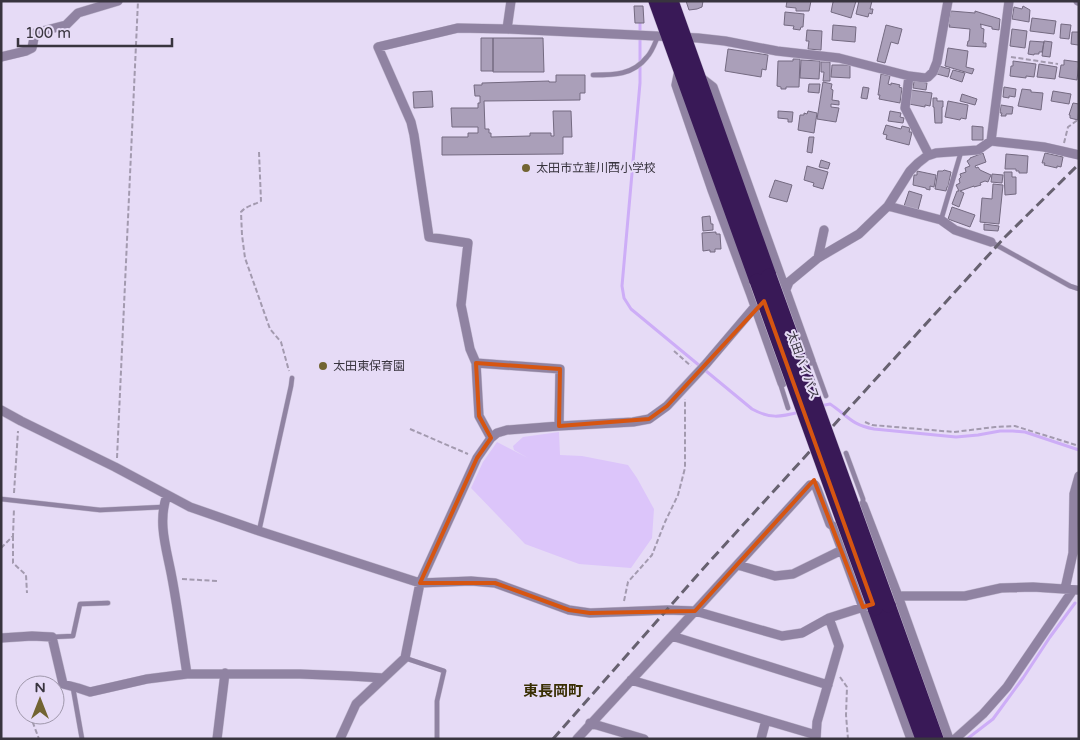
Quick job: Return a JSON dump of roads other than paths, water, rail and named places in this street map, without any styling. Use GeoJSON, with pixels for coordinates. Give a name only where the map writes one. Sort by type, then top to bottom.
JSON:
{"type":"FeatureCollection","features":[{"type":"Feature","properties":{"kind":"highway","name":"太田バイパス"},"geometry":{"type":"LineString","coordinates":[[656,1],[671,37],[680,68],[763,279],[881,604],[936,739]]}},
{"type":"Feature","properties":{"kind":"highway","name":"太田バイパス"},"geometry":{"type":"LineString","coordinates":[[671,1],[671,37],[698,76],[763,279]]}},
{"type":"Feature","properties":{"kind":"highway","name":"太田バイパス"},"geometry":{"type":"LineString","coordinates":[[881,604],[923,739]]}},
{"type":"Feature","properties":{"kind":"street"},"geometry":{"type":"LineString","coordinates":[[1,57],[32,48],[35,33],[66,25],[78,13],[118,1]]}},
{"type":"Feature","properties":{"kind":"street"},"geometry":{"type":"LineString","coordinates":[[506,29],[511,1]]}},
{"type":"Feature","properties":{"kind":"street"},"geometry":{"type":"LineString","coordinates":[[491,438],[478,416],[476,363],[470,348],[460,305],[468,244],[429,237],[411,122],[378,48],[458,28],[671,37],[725,41],[840,58],[909,76],[924,78],[933,72],[948,1]]}},
{"type":"Feature","properties":{"kind":"street"},"geometry":{"type":"LineString","coordinates":[[991,141],[1008,1]]}},
{"type":"Feature","properties":{"kind":"street"},"geometry":{"type":"LineString","coordinates":[[680,68],[676,85],[782,383]]}},
{"type":"Feature","properties":{"kind":"street"},"geometry":{"type":"LineString","coordinates":[[698,76],[712,87],[786,286],[811,361]]}},
{"type":"Feature","properties":{"kind":"street"},"geometry":{"type":"LineString","coordinates":[[909,76],[905,108],[930,155]]}},
{"type":"Feature","properties":{"kind":"street"},"geometry":{"type":"LineString","coordinates":[[340,739],[356,704],[405,658],[420,583],[477,458],[491,438],[497,433],[506,430],[633,422],[650,419],[668,406],[755,306],[755,295],[786,286],[818,258],[859,234],[888,206],[910,171],[930,155],[978,150],[991,141],[1044,147],[1079,155]]}},
{"type":"Feature","properties":{"kind":"street"},"geometry":{"type":"LineString","coordinates":[[888,206],[942,220],[955,230],[991,242]]}},
{"type":"Feature","properties":{"kind":"street"},"geometry":{"type":"LineString","coordinates":[[818,258],[824,230]]}},
{"type":"Feature","properties":{"kind":"street"},"geometry":{"type":"LineString","coordinates":[[476,363],[560,369],[559,426]]}},
{"type":"Feature","properties":{"kind":"street"},"geometry":{"type":"LineString","coordinates":[[1,410],[190,507],[420,583],[471,581],[495,583],[569,610],[590,613],[667,610],[695,611],[782,636],[802,633],[829,618],[881,604],[965,596],[1001,588],[1033,587],[1072,590]]}},
{"type":"Feature","properties":{"kind":"street"},"geometry":{"type":"LineString","coordinates":[[955,739],[983,714],[1008,687],[1072,590],[1074,494],[1079,476]]}},
{"type":"Feature","properties":{"kind":"street"},"geometry":{"type":"LineString","coordinates":[[576,739],[810,485],[815,485],[842,550],[881,604],[949,739]]}},
{"type":"Feature","properties":{"kind":"street"},"geometry":{"type":"LineString","coordinates":[[167,495],[163,507],[163,539],[172,578],[187,674]]}},
{"type":"Feature","properties":{"kind":"street"},"geometry":{"type":"LineString","coordinates":[[863,505],[881,604],[911,739]]}},
{"type":"Feature","properties":{"kind":"street"},"geometry":{"type":"LineString","coordinates":[[738,565],[775,576],[793,574],[842,550]]}},
{"type":"Feature","properties":{"kind":"street"},"geometry":{"type":"LineString","coordinates":[[631,680],[766,720],[816,737],[817,722],[839,646],[829,618]]}},
{"type":"Feature","properties":{"kind":"street"},"geometry":{"type":"LineString","coordinates":[[672,636],[828,686]]}},
{"type":"Feature","properties":{"kind":"street"},"geometry":{"type":"LineString","coordinates":[[1,638],[52,637],[63,684],[90,692],[147,679],[187,674],[225,673],[383,678]]}},
{"type":"Feature","properties":{"kind":"street"},"geometry":{"type":"LineString","coordinates":[[217,739],[225,673]]}},
{"type":"Feature","properties":{"kind":"street"},"geometry":{"type":"LineString","coordinates":[[760,739],[766,720]]}},
{"type":"Feature","properties":{"kind":"street"},"geometry":{"type":"LineString","coordinates":[[590,723],[644,739]]}},
{"type":"Feature","properties":{"kind":"lane"},"geometry":{"type":"LineString","coordinates":[[593,75],[619,75],[636,67],[671,37]]}},
{"type":"Feature","properties":{"kind":"lane"},"geometry":{"type":"LineString","coordinates":[[942,220],[961,152]]}},
{"type":"Feature","properties":{"kind":"lane"},"geometry":{"type":"LineString","coordinates":[[991,242],[1070,286],[1079,289]]}},
{"type":"Feature","properties":{"kind":"lane"},"geometry":{"type":"LineString","coordinates":[[811,361],[814,363],[826,396]]}},
{"type":"Feature","properties":{"kind":"lane"},"geometry":{"type":"LineString","coordinates":[[260,531],[292,378]]}},
{"type":"Feature","properties":{"kind":"lane"},"geometry":{"type":"LineString","coordinates":[[782,383],[781,386],[788,408]]}},
{"type":"Feature","properties":{"kind":"lane"},"geometry":{"type":"LineString","coordinates":[[846,452],[863,499],[863,505]]}},
{"type":"Feature","properties":{"kind":"lane"},"geometry":{"type":"LineString","coordinates":[[1,499],[100,510],[163,507]]}},
{"type":"Feature","properties":{"kind":"lane"},"geometry":{"type":"LineString","coordinates":[[52,637],[73,636],[80,604],[108,603]]}},
{"type":"Feature","properties":{"kind":"lane"},"geometry":{"type":"LineString","coordinates":[[405,658],[444,671],[438,701],[437,739]]}},
{"type":"Feature","properties":{"kind":"lane"},"geometry":{"type":"LineString","coordinates":[[72,686],[82,739]]}},
{"type":"Feature","properties":{"kind":"waterway"},"geometry":{"type":"LineString","coordinates":[[640,19],[640,83],[622,286],[624,298],[631,309],[752,409],[770,416],[800,412]]}},
{"type":"Feature","properties":{"kind":"waterway"},"geometry":{"type":"LineString","coordinates":[[820,406],[830,404],[854,422],[874,429],[956,437],[1000,431],[1025,432],[1079,450]]}},
{"type":"Feature","properties":{"kind":"waterway"},"geometry":{"type":"LineString","coordinates":[[967,739],[993,719],[1075,603]]}},
{"type":"Feature","properties":{"kind":"railway"},"geometry":{"type":"LineString","coordinates":[[553,739],[701,571],[1005,237],[1079,164]]}},
{"type":"Feature","properties":{"kind":"place","name":"太田市立韮川西小学校"},"geometry":{"type":"Point","coordinates":[526,168]}},
{"type":"Feature","properties":{"kind":"place","name":"太田東保育園"},"geometry":{"type":"Point","coordinates":[323,366]}},
{"type":"Feature","properties":{"kind":"district","name":"東長岡町"},"geometry":{"type":"Point","coordinates":[553,691]}}]}
